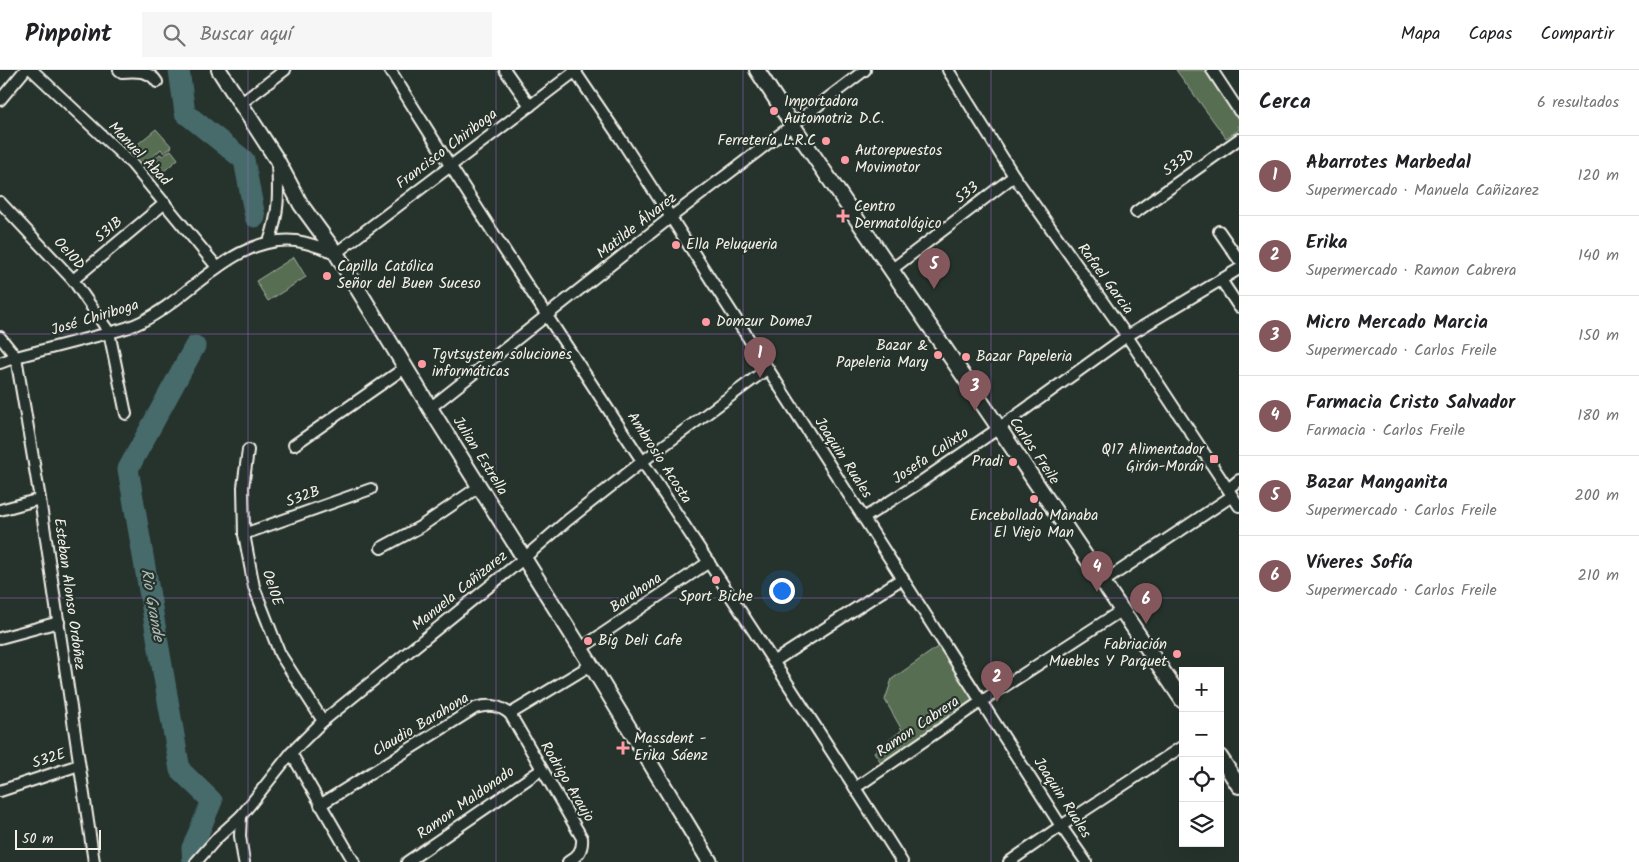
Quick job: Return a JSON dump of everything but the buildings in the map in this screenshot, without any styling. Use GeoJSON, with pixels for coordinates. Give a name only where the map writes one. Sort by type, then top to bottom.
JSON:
{"type":"FeatureCollection","features":[{"type":"Feature","properties":{"kind":"street"},"geometry":{"type":"LineString","coordinates":[[0,100],[25,70]]}},
{"type":"Feature","properties":{"kind":"street","name":"Manuel Abad"},"geometry":{"type":"LineString","coordinates":[[32,70],[132,164],[218,267]]}},
{"type":"Feature","properties":{"kind":"street"},"geometry":{"type":"LineString","coordinates":[[119,70],[122,72],[143,73],[155,78],[157,82]]}},
{"type":"Feature","properties":{"kind":"street","name":"Julian Estrella"},"geometry":{"type":"LineString","coordinates":[[219,70],[277,160],[301,204],[336,253],[430,408],[591,665],[710,862]]}},
{"type":"Feature","properties":{"kind":"street"},"geometry":{"type":"LineString","coordinates":[[240,104],[286,70]]}},
{"type":"Feature","properties":{"kind":"street","name":"Ambrosio Acosta"},"geometry":{"type":"LineString","coordinates":[[390,70],[450,166],[856,788],[902,862]]}},
{"type":"Feature","properties":{"kind":"street"},"geometry":{"type":"LineString","coordinates":[[505,70],[530,106]]}},
{"type":"Feature","properties":{"kind":"street","name":"Francisco Chiriboga"},"geometry":{"type":"LineString","coordinates":[[336,253],[575,70]]}},
{"type":"Feature","properties":{"kind":"street","name":"Joaquin Ruales"},"geometry":{"type":"LineString","coordinates":[[575,70],[1086,862]]}},
{"type":"Feature","properties":{"kind":"street","name":"Carlos Freile"},"geometry":{"type":"LineString","coordinates":[[757,70],[1179,695]]}},
{"type":"Feature","properties":{"kind":"street","name":"Matilde Álvarez"},"geometry":{"type":"LineString","coordinates":[[430,408],[671,218],[865,70]]}},
{"type":"Feature","properties":{"kind":"street","name":"Rafael Garcia"},"geometry":{"type":"LineString","coordinates":[[948,70],[1014,176],[1127,336],[1239,506]]}},
{"type":"Feature","properties":{"kind":"street"},"geometry":{"type":"LineString","coordinates":[[1212,70],[1239,111]]}},
{"type":"Feature","properties":{"kind":"street","name":"S33D"},"geometry":{"type":"LineString","coordinates":[[1136,212],[1239,139]]}},
{"type":"Feature","properties":{"kind":"street"},"geometry":{"type":"LineString","coordinates":[[269,242],[276,225],[278,207],[277,160]]}},
{"type":"Feature","properties":{"kind":"street","name":"S33"},"geometry":{"type":"LineString","coordinates":[[891,270],[1014,176]]}},
{"type":"Feature","properties":{"kind":"street","name":"Oe10D"},"geometry":{"type":"LineString","coordinates":[[0,202],[73,280],[109,332]]}},
{"type":"Feature","properties":{"kind":"street","name":"S31B"},"geometry":{"type":"LineString","coordinates":[[73,280],[165,203]]}},
{"type":"Feature","properties":{"kind":"street"},"geometry":{"type":"LineString","coordinates":[[1219,231],[1239,260]]}},
{"type":"Feature","properties":{"kind":"street","name":"José Chiriboga"},"geometry":{"type":"LineString","coordinates":[[0,363],[139,323],[167,306],[218,267],[246,251],[269,242],[296,241],[314,244],[336,253]]}},
{"type":"Feature","properties":{"kind":"street","name":"Josefa Calixto"},"geometry":{"type":"LineString","coordinates":[[864,518],[999,428],[1127,336],[1239,270]]}},
{"type":"Feature","properties":{"kind":"street"},"geometry":{"type":"LineString","coordinates":[[1221,280],[1239,307]]}},
{"type":"Feature","properties":{"kind":"street"},"geometry":{"type":"LineString","coordinates":[[109,332],[126,414]]}},
{"type":"Feature","properties":{"kind":"street","name":"Esteban Alonso Ordoñez"},"geometry":{"type":"LineString","coordinates":[[0,337],[16,357],[59,622],[94,862]]}},
{"type":"Feature","properties":{"kind":"street"},"geometry":{"type":"LineString","coordinates":[[294,445],[406,367]]}},
{"type":"Feature","properties":{"kind":"street","name":"Manuela Cañizarez"},"geometry":{"type":"LineString","coordinates":[[196,862],[218,837],[241,816],[291,752],[323,721],[524,559],[568,520],[643,461],[767,369]]}},
{"type":"Feature","properties":{"kind":"street","name":"Oe10E"},"geometry":{"type":"LineString","coordinates":[[248,450],[243,486],[244,534],[254,587],[280,654],[323,721]]}},
{"type":"Feature","properties":{"kind":"street"},"geometry":{"type":"LineString","coordinates":[[1104,582],[1230,493],[1239,480]]}},
{"type":"Feature","properties":{"kind":"street"},"geometry":{"type":"LineString","coordinates":[[381,548],[420,527],[480,486]]}},
{"type":"Feature","properties":{"kind":"street","name":"S32B"},"geometry":{"type":"LineString","coordinates":[[244,534],[371,489]]}},
{"type":"Feature","properties":{"kind":"street"},"geometry":{"type":"LineString","coordinates":[[0,510],[40,499]]}},
{"type":"Feature","properties":{"kind":"street","name":"Barahona"},"geometry":{"type":"LineString","coordinates":[[580,649],[709,562]]}},
{"type":"Feature","properties":{"kind":"street"},"geometry":{"type":"LineString","coordinates":[[774,662],[903,578]]}},
{"type":"Feature","properties":{"kind":"street","name":"Ramon Cabrera"},"geometry":{"type":"LineString","coordinates":[[856,788],[982,701],[1122,610]]}},
{"type":"Feature","properties":{"kind":"street"},"geometry":{"type":"LineString","coordinates":[[0,638],[59,622]]}},
{"type":"Feature","properties":{"kind":"street"},"geometry":{"type":"LineString","coordinates":[[510,714],[591,665]]}},
{"type":"Feature","properties":{"kind":"street","name":"Claudio Barahona"},"geometry":{"type":"LineString","coordinates":[[320,805],[475,708],[484,705],[496,706],[510,714]]}},
{"type":"Feature","properties":{"kind":"street","name":"Rodrigo Araujo"},"geometry":{"type":"LineString","coordinates":[[510,714],[582,838],[580,853],[568,862]]}},
{"type":"Feature","properties":{"kind":"street"},"geometry":{"type":"LineString","coordinates":[[1009,862],[1179,749]]}},
{"type":"Feature","properties":{"kind":"street"},"geometry":{"type":"LineString","coordinates":[[291,752],[354,862]]}},
{"type":"Feature","properties":{"kind":"street"},"geometry":{"type":"LineString","coordinates":[[1224,763],[1239,786]]}},
{"type":"Feature","properties":{"kind":"street","name":"S32E"},"geometry":{"type":"LineString","coordinates":[[0,791],[79,765]]}},
{"type":"Feature","properties":{"kind":"street","name":"Ramon Maldonado"},"geometry":{"type":"LineString","coordinates":[[407,862],[541,770]]}},
{"type":"Feature","properties":{"kind":"street"},"geometry":{"type":"LineString","coordinates":[[241,816],[240,836],[244,862]]}},
{"type":"Feature","properties":{"kind":"green space"},"geometry":{"type":"Polygon","coordinates":[[[1176,70],[1218,70],[1239,104],[1239,130],[1226,138],[1176,70]]]}},
{"type":"Feature","properties":{"kind":"green space"},"geometry":{"type":"Polygon","coordinates":[[[156,129],[172,147],[164,153],[161,149],[141,167],[128,152],[156,129]]]}},
{"type":"Feature","properties":{"kind":"green space"},"geometry":{"type":"Polygon","coordinates":[[[171,150],[178,159],[156,178],[146,166],[160,154],[163,156],[171,150]]]}},
{"type":"Feature","properties":{"kind":"green space"},"geometry":{"type":"Polygon","coordinates":[[[294,257],[306,277],[268,301],[256,281],[294,257]]]}},
{"type":"Feature","properties":{"kind":"green space"},"geometry":{"type":"Polygon","coordinates":[[[949,639],[983,692],[882,764],[874,752],[902,730],[885,700],[892,679],[949,639]]]}},
{"type":"Feature","properties":{"kind":"waterway","name":"Rio Grande"},"geometry":{"type":"LineString","coordinates":[[179,70],[185,113],[244,160],[255,217]]}},
{"type":"Feature","properties":{"kind":"waterway","name":"Rio Grande"},"geometry":{"type":"LineString","coordinates":[[193,862],[192,848],[212,801],[180,770],[128,469],[195,346]]}},
{"type":"Feature","properties":{"kind":"place","name":"Importadora Automotriz D.C."},"geometry":{"type":"Point","coordinates":[774,111]}},
{"type":"Feature","properties":{"kind":"place","name":"Ferretería L.R.C"},"geometry":{"type":"Point","coordinates":[826,141]}},
{"type":"Feature","properties":{"kind":"place","name":"Autorepuestos Movimotor"},"geometry":{"type":"Point","coordinates":[845,160]}},
{"type":"Feature","properties":{"kind":"place","name":"Centro Dermatológico"},"geometry":{"type":"Point","coordinates":[843,216]}},
{"type":"Feature","properties":{"kind":"place","name":"Ella Peluqueria"},"geometry":{"type":"Point","coordinates":[676,245]}},
{"type":"Feature","properties":{"kind":"place","name":"Capilla Católica Señor del Buen Suceso"},"geometry":{"type":"Point","coordinates":[327,276]}},
{"type":"Feature","properties":{"kind":"place","name":"Bazar Manganita"},"geometry":{"type":"Point","coordinates":[934,289]}},
{"type":"Feature","properties":{"kind":"place","name":"Domzur DomeJ"},"geometry":{"type":"Point","coordinates":[706,322]}},
{"type":"Feature","properties":{"kind":"place","name":"Bazar & Papeleria Mary"},"geometry":{"type":"Point","coordinates":[938,355]}},
{"type":"Feature","properties":{"kind":"place","name":"Bazar Papeleria"},"geometry":{"type":"Point","coordinates":[966,357]}},
{"type":"Feature","properties":{"kind":"place","name":"Tgvtsystem soluciones informáticas"},"geometry":{"type":"Point","coordinates":[422,364]}},
{"type":"Feature","properties":{"kind":"place","name":"Abarrotes Marbedal"},"geometry":{"type":"Point","coordinates":[760,378]}},
{"type":"Feature","properties":{"kind":"place","name":"Micro Mercado Marcia"},"geometry":{"type":"Point","coordinates":[975,411]}},
{"type":"Feature","properties":{"kind":"place","name":"Q17 Alimentador Girón-Morán"},"geometry":{"type":"Point","coordinates":[1214,459]}},
{"type":"Feature","properties":{"kind":"place","name":"Pradi"},"geometry":{"type":"Point","coordinates":[1013,462]}},
{"type":"Feature","properties":{"kind":"place","name":"Encebollado Manaba El Viejo Man"},"geometry":{"type":"Point","coordinates":[1034,499]}},
{"type":"Feature","properties":{"kind":"place","name":"Sport Biche"},"geometry":{"type":"Point","coordinates":[716,580]}},
{"type":"Feature","properties":{"kind":"place","name":"Farmacia Cristo Salvador"},"geometry":{"type":"Point","coordinates":[1097,592]}},
{"type":"Feature","properties":{"kind":"place","name":"Víveres Sofía"},"geometry":{"type":"Point","coordinates":[1146,624]}},
{"type":"Feature","properties":{"kind":"place","name":"Big Deli Cafe"},"geometry":{"type":"Point","coordinates":[588,641]}},
{"type":"Feature","properties":{"kind":"place","name":"Fabriación Muebles Y Parquet"},"geometry":{"type":"Point","coordinates":[1177,654]}},
{"type":"Feature","properties":{"kind":"place","name":"Erika"},"geometry":{"type":"Point","coordinates":[997,702]}},
{"type":"Feature","properties":{"kind":"place","name":"Massdent - Erika Sáenz"},"geometry":{"type":"Point","coordinates":[623,748]}}]}
